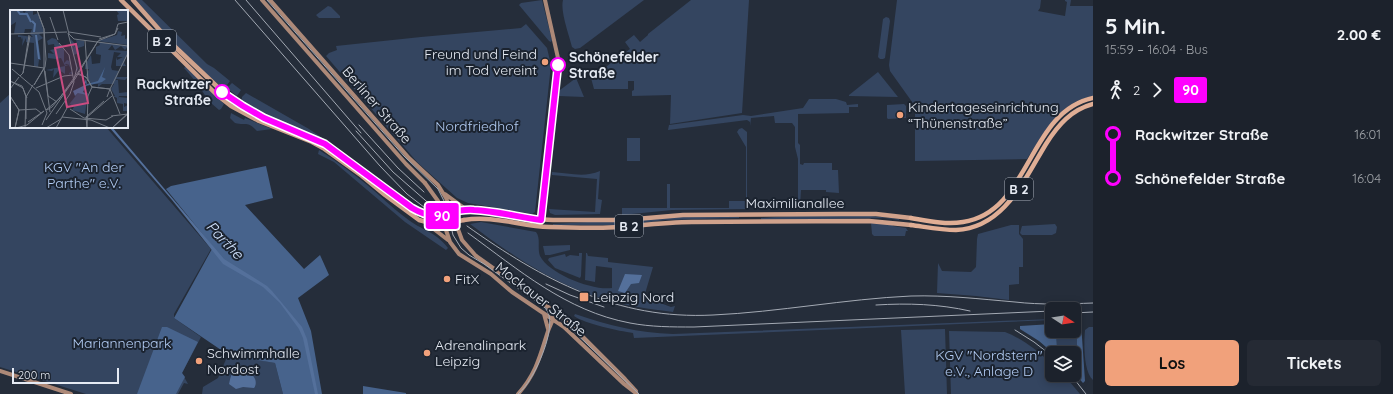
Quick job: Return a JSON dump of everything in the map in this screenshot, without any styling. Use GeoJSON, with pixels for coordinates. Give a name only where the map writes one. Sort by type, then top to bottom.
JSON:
{"type":"FeatureCollection","features":[{"type":"Feature","properties":{"kind":"highway","name":"Maximilianallee"},"geometry":{"type":"LineString","coordinates":[[911,218],[954,223],[977,218],[989,213],[1007,196],[1046,132],[1057,118],[1072,106],[1093,98]]}},
{"type":"Feature","properties":{"kind":"highway","name":"Maximilianallee"},"geometry":{"type":"LineString","coordinates":[[911,225],[957,230],[976,226],[995,217],[1012,200],[1060,124],[1075,111],[1093,104]]}},
{"type":"Feature","properties":{"kind":"main road","name":"B 2"},"geometry":{"type":"LineString","coordinates":[[121,0],[215,94],[228,104],[259,121],[312,142],[323,148],[408,212],[424,222],[434,224],[454,222]]}},
{"type":"Feature","properties":{"kind":"main road","name":"B 2"},"geometry":{"type":"LineString","coordinates":[[133,0],[171,43],[226,95],[264,118],[325,144],[412,208],[423,214],[442,216]]}},
{"type":"Feature","properties":{"kind":"main road","name":"Berliner Straße"},"geometry":{"type":"LineString","coordinates":[[262,0],[406,164],[425,183],[438,201],[442,216]]}},
{"type":"Feature","properties":{"kind":"main road","name":"Berliner Straße"},"geometry":{"type":"LineString","coordinates":[[270,0],[409,158],[443,193],[452,213],[457,231]]}},
{"type":"Feature","properties":{"kind":"main road"},"geometry":{"type":"LineString","coordinates":[[541,226],[558,58],[545,0]]}},
{"type":"Feature","properties":{"kind":"main road"},"geometry":{"type":"LineString","coordinates":[[443,193],[467,210]]}},
{"type":"Feature","properties":{"kind":"main road","name":"Maximilianallee"},"geometry":{"type":"LineString","coordinates":[[442,216],[467,210],[495,212],[541,220],[624,220],[683,215],[842,214],[876,214],[911,218]]}},
{"type":"Feature","properties":{"kind":"main road","name":"Mockauer Straße"},"geometry":{"type":"LineString","coordinates":[[442,216],[450,242],[460,254],[491,274],[512,292],[564,327],[624,384],[638,394]]}},
{"type":"Feature","properties":{"kind":"main road","name":"Maximilianallee"},"geometry":{"type":"LineString","coordinates":[[454,222],[470,219],[487,219],[541,226],[620,227],[677,222],[869,221],[911,225]]}},
{"type":"Feature","properties":{"kind":"main road"},"geometry":{"type":"LineString","coordinates":[[424,222],[439,232],[450,242]]}},
{"type":"Feature","properties":{"kind":"main road","name":"Mockauer Straße"},"geometry":{"type":"LineString","coordinates":[[457,231],[466,245],[476,256],[567,321],[638,394]]}},
{"type":"Feature","properties":{"kind":"main road"},"geometry":{"type":"LineString","coordinates":[[518,394],[529,380],[542,353],[548,330],[554,320],[552,310]]}},
{"type":"Feature","properties":{"kind":"main road"},"geometry":{"type":"LineString","coordinates":[[544,314],[548,330]]}},
{"type":"Feature","properties":{"kind":"main road"},"geometry":{"type":"LineString","coordinates":[[554,320],[567,321]]}},
{"type":"Feature","properties":{"kind":"main road"},"geometry":{"type":"LineString","coordinates":[[0,371],[71,394]]}},
{"type":"Feature","properties":{"kind":"green space"},"geometry":{"type":"Polygon","coordinates":[[[136,0],[142,0],[207,64],[230,81],[227,85],[229,86],[232,83],[241,90],[237,96],[224,86],[223,88],[199,68],[136,0]]]}},
{"type":"Feature","properties":{"kind":"green space"},"geometry":{"type":"Polygon","coordinates":[[[542,0],[552,40],[551,42],[519,5],[521,3],[542,0]]]}},
{"type":"Feature","properties":{"kind":"green space"},"geometry":{"type":"Polygon","coordinates":[[[563,0],[644,0],[580,48],[575,49],[572,47],[565,23],[562,5],[563,0]]]}},
{"type":"Feature","properties":{"kind":"green space"},"geometry":{"type":"Polygon","coordinates":[[[691,0],[749,0],[742,113],[670,124],[671,95],[632,96],[634,81],[628,81],[628,89],[594,89],[591,78],[630,49],[625,42],[634,35],[640,42],[691,0]]]}},
{"type":"Feature","properties":{"kind":"green space"},"geometry":{"type":"Polygon","coordinates":[[[897,0],[1041,0],[1038,11],[1065,16],[1067,2],[1065,0],[1071,0],[1070,6],[1093,6],[1093,96],[1081,99],[1062,112],[1046,129],[1027,159],[915,161],[915,106],[890,71],[889,65],[897,0]]]}},
{"type":"Feature","properties":{"kind":"green space"},"geometry":{"type":"Polygon","coordinates":[[[328,6],[340,16],[340,18],[319,18],[316,15],[328,6]]]}},
{"type":"Feature","properties":{"kind":"green space"},"geometry":{"type":"Polygon","coordinates":[[[886,17],[889,18],[890,21],[885,58],[880,59],[878,57],[883,19],[886,17]]]}},
{"type":"Feature","properties":{"kind":"green space","name":"Nordfriedhof"},"geometry":{"type":"Polygon","coordinates":[[[526,24],[547,48],[551,65],[535,212],[532,214],[468,203],[457,198],[417,162],[326,56],[337,50],[336,46],[521,28],[526,24]]]}},
{"type":"Feature","properties":{"kind":"green space"},"geometry":{"type":"Polygon","coordinates":[[[186,66],[224,104],[221,109],[219,110],[210,103],[197,83],[184,68],[186,66]]]}},
{"type":"Feature","properties":{"kind":"green space"},"geometry":{"type":"Polygon","coordinates":[[[878,72],[898,97],[849,96],[849,95],[878,72]]]}},
{"type":"Feature","properties":{"kind":"green space"},"geometry":{"type":"Polygon","coordinates":[[[576,78],[584,97],[559,96],[560,90],[576,78]]]}},
{"type":"Feature","properties":{"kind":"green space"},"geometry":{"type":"Polygon","coordinates":[[[246,93],[327,141],[276,121],[242,103],[242,97],[246,93]]]}},
{"type":"Feature","properties":{"kind":"green space"},"geometry":{"type":"Polygon","coordinates":[[[10,94],[10,128],[107,128],[211,249],[174,314],[174,318],[201,337],[182,373],[188,384],[184,383],[178,394],[86,394],[0,367],[0,103],[10,94]]]}},
{"type":"Feature","properties":{"kind":"green space"},"geometry":{"type":"Polygon","coordinates":[[[809,99],[836,99],[846,102],[847,105],[858,104],[858,107],[849,107],[849,113],[798,114],[800,164],[832,163],[832,170],[838,170],[839,193],[826,192],[826,190],[801,190],[800,206],[798,209],[798,159],[795,147],[795,127],[792,123],[775,123],[774,116],[751,118],[750,126],[750,122],[747,120],[668,130],[669,125],[743,115],[751,116],[803,108],[809,99]]]}},
{"type":"Feature","properties":{"kind":"green space"},"geometry":{"type":"Polygon","coordinates":[[[904,104],[906,106],[906,118],[887,118],[887,105],[904,104]]]}},
{"type":"Feature","properties":{"kind":"green space"},"geometry":{"type":"Polygon","coordinates":[[[231,113],[244,120],[245,118],[272,129],[257,131],[249,124],[235,123],[230,118],[231,113]]]}},
{"type":"Feature","properties":{"kind":"green space"},"geometry":{"type":"Polygon","coordinates":[[[742,128],[747,132],[747,209],[672,210],[622,215],[622,208],[667,208],[667,184],[670,184],[670,208],[729,208],[729,201],[746,201],[746,147],[737,132],[742,128]]]}},
{"type":"Feature","properties":{"kind":"green space"},"geometry":{"type":"Polygon","coordinates":[[[627,138],[640,138],[640,161],[627,161],[627,138]]]}},
{"type":"Feature","properties":{"kind":"green space"},"geometry":{"type":"Polygon","coordinates":[[[319,150],[371,188],[406,218],[433,234],[448,248],[446,250],[405,222],[334,162],[318,154],[319,150]]]}},
{"type":"Feature","properties":{"kind":"green space"},"geometry":{"type":"Polygon","coordinates":[[[600,171],[598,199],[602,200],[600,214],[555,215],[550,213],[549,209],[595,212],[597,179],[552,175],[552,172],[582,175],[600,171]]]}},
{"type":"Feature","properties":{"kind":"green space"},"geometry":{"type":"Polygon","coordinates":[[[789,216],[871,216],[899,219],[899,220],[885,218],[761,220],[761,218],[789,216]]]}},
{"type":"Feature","properties":{"kind":"green space"},"geometry":{"type":"Polygon","coordinates":[[[673,217],[739,218],[665,220],[628,225],[553,225],[553,224],[673,217]]]}},
{"type":"Feature","properties":{"kind":"green space"},"geometry":{"type":"Polygon","coordinates":[[[481,222],[536,232],[540,256],[545,263],[552,269],[572,280],[594,287],[612,288],[612,268],[596,266],[595,282],[585,280],[586,253],[588,256],[608,258],[608,262],[653,267],[644,297],[671,307],[675,306],[673,312],[638,307],[603,299],[567,285],[534,268],[501,247],[470,224],[481,222]]]}},
{"type":"Feature","properties":{"kind":"green space"},"geometry":{"type":"Polygon","coordinates":[[[871,223],[892,224],[893,226],[906,228],[908,231],[906,231],[905,236],[874,236],[872,234],[871,223]]]}},
{"type":"Feature","properties":{"kind":"green space"},"geometry":{"type":"Polygon","coordinates":[[[1055,224],[1057,227],[1056,233],[1052,235],[1022,235],[1020,233],[1022,226],[1055,224]]]}},
{"type":"Feature","properties":{"kind":"green space"},"geometry":{"type":"Polygon","coordinates":[[[1011,225],[1019,225],[1019,234],[1023,239],[1023,267],[1019,267],[1019,284],[1009,285],[1009,300],[937,293],[938,263],[942,271],[971,272],[976,267],[978,234],[1011,225]]]}},
{"type":"Feature","properties":{"kind":"green space"},"geometry":{"type":"Polygon","coordinates":[[[570,245],[570,250],[550,255],[545,255],[543,246],[570,245]]]}},
{"type":"Feature","properties":{"kind":"green space"},"geometry":{"type":"Polygon","coordinates":[[[579,253],[582,253],[580,278],[555,268],[548,260],[549,258],[565,254],[566,257],[570,255],[579,256],[579,253]]]}},
{"type":"Feature","properties":{"kind":"green space"},"geometry":{"type":"Polygon","coordinates":[[[575,314],[623,328],[673,334],[1045,320],[634,338],[633,333],[611,329],[574,316],[575,314]]]}},
{"type":"Feature","properties":{"kind":"green space"},"geometry":{"type":"Polygon","coordinates":[[[1089,327],[1093,327],[1093,380],[1087,370],[1085,356],[1085,330],[1089,327]]]}},
{"type":"Feature","properties":{"kind":"green space"},"geometry":{"type":"Polygon","coordinates":[[[945,329],[947,394],[905,394],[901,330],[945,329]]]}},
{"type":"Feature","properties":{"kind":"green space","name":"KGV \"Nordstern\" e.V., Anlage D"},"geometry":{"type":"Polygon","coordinates":[[[949,331],[1005,332],[1012,335],[1045,357],[1045,382],[1070,382],[1080,394],[951,394],[949,331]]]}},
{"type":"Feature","properties":{"kind":"green space"},"geometry":{"type":"Polygon","coordinates":[[[1056,338],[1077,338],[1077,346],[1057,346],[1056,338]]]}},
{"type":"Feature","properties":{"kind":"green space"},"geometry":{"type":"Polygon","coordinates":[[[227,357],[234,359],[242,357],[275,363],[283,394],[202,394],[203,387],[218,378],[227,357]]]}},
{"type":"Feature","properties":{"kind":"shaded area"},"geometry":{"type":"Polygon","coordinates":[[[110,128],[113,128],[224,259],[267,286],[302,327],[307,339],[318,394],[315,394],[303,338],[299,329],[280,303],[263,287],[223,264],[172,200],[110,128]]]}},
{"type":"Feature","properties":{"kind":"shaded area"},"geometry":{"type":"Polygon","coordinates":[[[266,166],[273,198],[245,205],[304,269],[320,255],[329,275],[298,298],[311,331],[322,394],[283,394],[275,363],[234,356],[224,352],[174,318],[213,247],[166,189],[171,186],[266,166]]]}},
{"type":"Feature","properties":{"kind":"shaded area"},"geometry":{"type":"Polygon","coordinates":[[[625,274],[642,275],[639,283],[631,284],[625,293],[618,291],[625,274]]]}},
{"type":"Feature","properties":{"kind":"shaded area"},"geometry":{"type":"Polygon","coordinates":[[[1081,323],[1085,381],[1083,383],[1081,381],[1081,346],[1077,346],[1077,338],[1081,338],[1081,323]]]}},
{"type":"Feature","properties":{"kind":"shaded area"},"geometry":{"type":"Polygon","coordinates":[[[1045,324],[1045,338],[1056,338],[1057,346],[1045,346],[1020,329],[1020,326],[1045,324]]]}},
{"type":"Feature","properties":{"kind":"shaded area"},"geometry":{"type":"Polygon","coordinates":[[[162,327],[167,327],[198,342],[182,373],[185,377],[176,394],[137,394],[162,327]]]}},
{"type":"Feature","properties":{"kind":"shaded area"},"geometry":{"type":"Polygon","coordinates":[[[240,369],[245,369],[247,371],[247,376],[253,376],[256,383],[254,388],[243,387],[236,389],[229,384],[233,373],[240,369]]]}},
{"type":"Feature","properties":{"kind":"shaded area"},"geometry":{"type":"Polygon","coordinates":[[[363,386],[406,393],[406,394],[363,394],[363,386]]]}},
{"type":"Feature","properties":{"kind":"tram line"},"geometry":{"type":"LineString","coordinates":[[267,0],[404,156],[438,189],[446,205],[453,235],[461,248],[562,320],[639,394]]}},
{"type":"Feature","properties":{"kind":"tram line"},"geometry":{"type":"LineString","coordinates":[[518,394],[534,373],[546,344],[550,324],[549,315],[546,309]]}},
{"type":"Feature","properties":{"kind":"railway"},"geometry":{"type":"LineString","coordinates":[[235,0],[380,166],[407,194],[429,211]]}},
{"type":"Feature","properties":{"kind":"railway"},"geometry":{"type":"LineString","coordinates":[[246,0],[361,133]]}},
{"type":"Feature","properties":{"kind":"railway"},"geometry":{"type":"LineString","coordinates":[[359,125],[398,168],[424,192]]}},
{"type":"Feature","properties":{"kind":"railway"},"geometry":{"type":"LineString","coordinates":[[356,131],[393,172],[433,207]]}},
{"type":"Feature","properties":{"kind":"railway"},"geometry":{"type":"LineString","coordinates":[[467,226],[495,246],[524,263],[582,293],[645,311],[678,315],[713,315],[911,296],[950,297],[1034,304],[1093,303]]}},
{"type":"Feature","properties":{"kind":"railway"},"geometry":{"type":"LineString","coordinates":[[468,233],[525,275],[564,299],[585,309],[630,323],[694,327],[1045,311]]}},
{"type":"Feature","properties":{"kind":"railway"},"geometry":{"type":"LineString","coordinates":[[546,284],[570,295],[604,307]]}},
{"type":"Feature","properties":{"kind":"railway"},"geometry":{"type":"LineString","coordinates":[[876,305],[923,305],[970,311]]}},
{"type":"Feature","properties":{"kind":"railway"},"geometry":{"type":"LineString","coordinates":[[1081,313],[1093,312]]}},
{"type":"Feature","properties":{"kind":"railway"},"geometry":{"type":"LineString","coordinates":[[1015,330],[1045,351]]}},
{"type":"Feature","properties":{"kind":"railway"},"geometry":{"type":"LineString","coordinates":[[1077,382],[1086,394]]}},
{"type":"Feature","properties":{"kind":"bus line","name":"90"},"geometry":{"type":"LineString","coordinates":[[222,92],[264,118],[325,144],[412,208],[420,212],[437,216],[464,210],[473,210],[495,212],[541,220],[558,65]]}},
{"type":"Feature","properties":{"kind":"place","name":"Freund und Feind im Tod vereint"},"geometry":{"type":"Point","coordinates":[545,62]}},
{"type":"Feature","properties":{"kind":"place","name":"Schönefelder Straße"},"geometry":{"type":"Point","coordinates":[558,65]}},
{"type":"Feature","properties":{"kind":"place","name":"Rackwitzer Straße"},"geometry":{"type":"Point","coordinates":[222,92]}},
{"type":"Feature","properties":{"kind":"place","name":"Kindertageseinrichtung “Thünenstraße”"},"geometry":{"type":"Point","coordinates":[900,115]}},
{"type":"Feature","properties":{"kind":"place","name":"FitX"},"geometry":{"type":"Point","coordinates":[447,279]}},
{"type":"Feature","properties":{"kind":"place","name":"Leipzig Nord"},"geometry":{"type":"Point","coordinates":[584,297]}},
{"type":"Feature","properties":{"kind":"place","name":"Adrenalinpark Leipzig"},"geometry":{"type":"Point","coordinates":[427,353]}},
{"type":"Feature","properties":{"kind":"place","name":"Schwimmhalle Nordost"},"geometry":{"type":"Point","coordinates":[199,361]}},
{"type":"Feature","properties":{"kind":"park label","name":"KGV \"An der Parthe\" e.V."},"geometry":{"type":"Point","coordinates":[84,176]}},
{"type":"Feature","properties":{"kind":"park label","name":"Mariannenpark"},"geometry":{"type":"Point","coordinates":[122,343]}},
{"type":"Feature","properties":{"kind":"water label","name":"Parthe"},"geometry":{"type":"Point","coordinates":[225,240]}}]}
